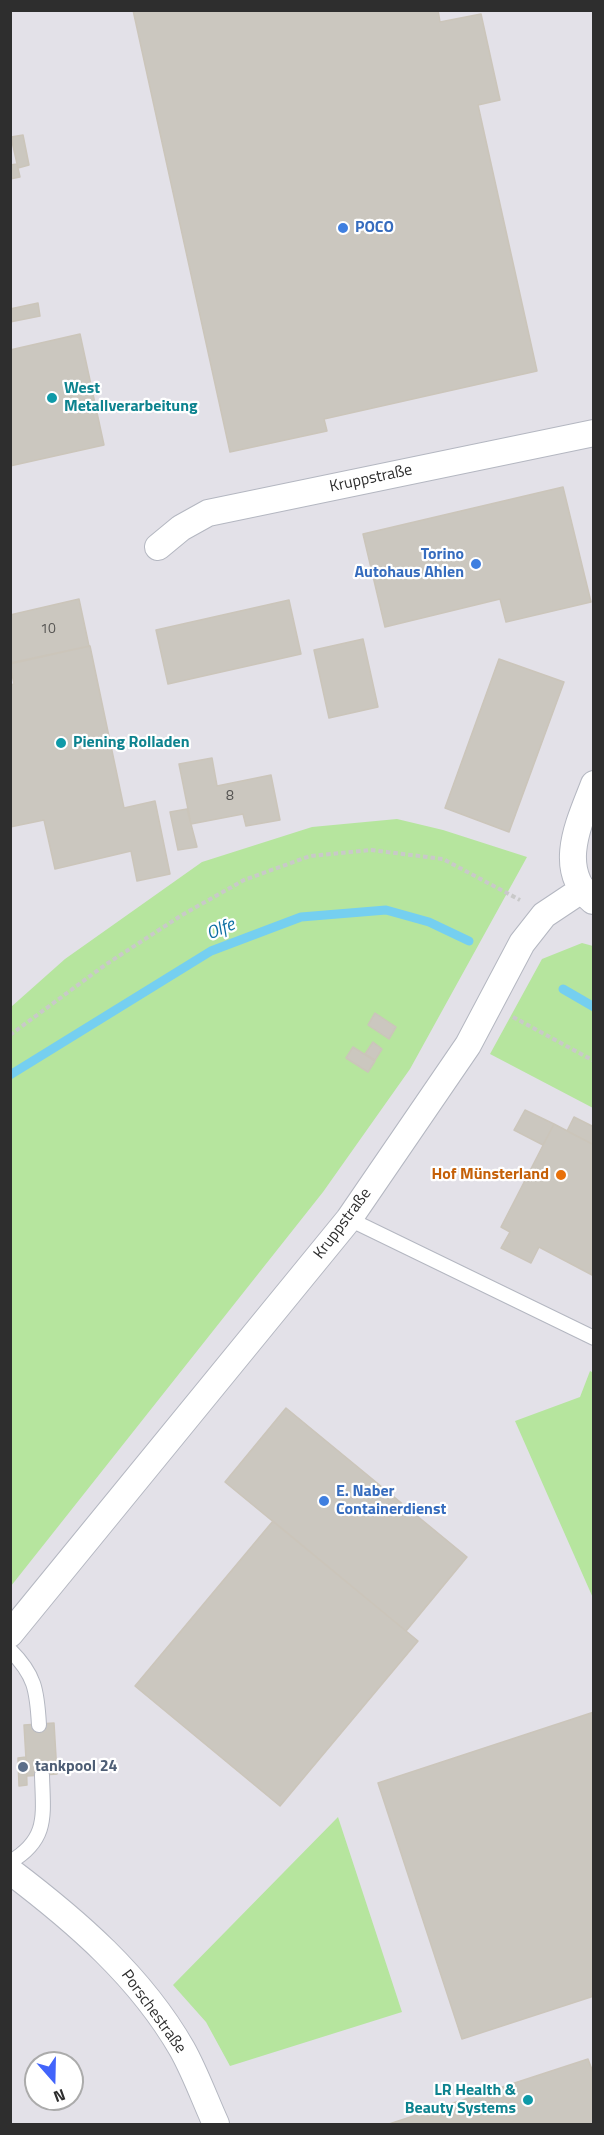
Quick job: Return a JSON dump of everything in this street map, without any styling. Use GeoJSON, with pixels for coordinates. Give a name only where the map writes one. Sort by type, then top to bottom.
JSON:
{"type":"FeatureCollection","features":[{"type":"Feature","properties":{"kind":"street","name":"Kruppstraße"},"geometry":{"type":"LineString","coordinates":[[158,546],[181,528],[208,513],[594,433]]}},
{"type":"Feature","properties":{"kind":"street","name":"Kruppstraße"},"geometry":{"type":"LineString","coordinates":[[10,1634],[349,1219],[468,1045],[522,942],[544,915],[588,895],[572,858],[573,842],[594,784]]}},
{"type":"Feature","properties":{"kind":"street","name":"Porschestraße"},"geometry":{"type":"LineString","coordinates":[[10,1871],[74,1920],[127,1973],[182,2049],[216,2124]]}},
{"type":"Feature","properties":{"kind":"lane"},"geometry":{"type":"LineString","coordinates":[[349,1219],[594,1338]]}},
{"type":"Feature","properties":{"kind":"lane"},"geometry":{"type":"LineString","coordinates":[[10,1650],[27,1667],[37,1695],[39,1725]]}},
{"type":"Feature","properties":{"kind":"lane"},"geometry":{"type":"LineString","coordinates":[[10,1863],[29,1851],[43,1822],[42,1775]]}},
{"type":"Feature","properties":{"kind":"path"},"geometry":{"type":"LineString","coordinates":[[10,1035],[105,965],[182,915],[244,880],[310,856],[371,850],[443,859],[544,915]]}},
{"type":"Feature","properties":{"kind":"path"},"geometry":{"type":"LineString","coordinates":[[488,1004],[594,1061]]}},
{"type":"Feature","properties":{"kind":"shaded area"},"geometry":{"type":"Polygon","coordinates":[[[11,11],[593,11],[593,2124],[11,2124],[11,11]]]}},
{"type":"Feature","properties":{"kind":"green space"},"geometry":{"type":"Polygon","coordinates":[[[397,819],[443,830],[527,857],[410,1069],[323,1192],[11,1586],[11,1007],[65,959],[202,862],[312,827],[397,819]]]}},
{"type":"Feature","properties":{"kind":"green space"},"geometry":{"type":"Polygon","coordinates":[[[582,943],[593,946],[593,1108],[490,1054],[542,959],[582,943]]]}},
{"type":"Feature","properties":{"kind":"green space"},"geometry":{"type":"Polygon","coordinates":[[[590,1371],[594,1373],[593,1598],[515,1421],[580,1397],[590,1371]]]}},
{"type":"Feature","properties":{"kind":"green space"},"geometry":{"type":"Polygon","coordinates":[[[338,1817],[402,2012],[230,2066],[206,2022],[173,1985],[338,1817]]]}},
{"type":"Feature","properties":{"kind":"building","name":"POCO"},"geometry":{"type":"Polygon","coordinates":[[[133,10],[438,10],[440,22],[481,14],[500,100],[478,105],[537,371],[324,419],[327,431],[230,452],[133,10]]]}},
{"type":"Feature","properties":{"kind":"building"},"geometry":{"type":"Polygon","coordinates":[[[23,135],[29,165],[18,168],[11,137],[23,135]]]}},
{"type":"Feature","properties":{"kind":"building"},"geometry":{"type":"Polygon","coordinates":[[[17,164],[20,177],[10,179],[10,165],[17,164]]]}},
{"type":"Feature","properties":{"kind":"building"},"geometry":{"type":"Polygon","coordinates":[[[38,303],[40,316],[10,322],[10,309],[38,303]]]}},
{"type":"Feature","properties":{"kind":"building","name":"West Metallverarbeitung"},"geometry":{"type":"Polygon","coordinates":[[[80,334],[104,445],[10,466],[10,350],[80,334]]]}},
{"type":"Feature","properties":{"kind":"building","name":"Torino Autohaus Ahlen"},"geometry":{"type":"Polygon","coordinates":[[[563,487],[591,602],[506,622],[500,599],[385,627],[363,534],[563,487]]]}},
{"type":"Feature","properties":{"kind":"building"},"geometry":{"type":"Polygon","coordinates":[[[79,599],[89,646],[10,663],[10,615],[79,599]]]}},
{"type":"Feature","properties":{"kind":"building"},"geometry":{"type":"Polygon","coordinates":[[[289,600],[301,654],[168,684],[156,630],[289,600]]]}},
{"type":"Feature","properties":{"kind":"building"},"geometry":{"type":"Polygon","coordinates":[[[363,639],[378,707],[329,718],[314,650],[363,639]]]}},
{"type":"Feature","properties":{"kind":"building","name":"Piening Rolladen"},"geometry":{"type":"Polygon","coordinates":[[[90,646],[124,808],[155,801],[170,874],[137,881],[131,851],[55,869],[44,820],[10,827],[10,685],[14,684],[10,664],[90,646]]]}},
{"type":"Feature","properties":{"kind":"building"},"geometry":{"type":"Polygon","coordinates":[[[499,659],[564,682],[509,832],[445,808],[499,659]]]}},
{"type":"Feature","properties":{"kind":"building"},"geometry":{"type":"Polygon","coordinates":[[[212,758],[217,786],[271,775],[280,820],[246,826],[243,814],[191,824],[179,764],[212,758]]]}},
{"type":"Feature","properties":{"kind":"building"},"geometry":{"type":"Polygon","coordinates":[[[187,809],[197,847],[178,850],[170,812],[187,809]]]}},
{"type":"Feature","properties":{"kind":"building"},"geometry":{"type":"Polygon","coordinates":[[[375,1013],[396,1027],[389,1039],[368,1025],[375,1013]]]}},
{"type":"Feature","properties":{"kind":"building"},"geometry":{"type":"Polygon","coordinates":[[[373,1042],[382,1049],[375,1060],[365,1054],[373,1042]]]}},
{"type":"Feature","properties":{"kind":"building"},"geometry":{"type":"Polygon","coordinates":[[[353,1047],[375,1061],[368,1072],[346,1058],[353,1047]]]}},
{"type":"Feature","properties":{"kind":"building"},"geometry":{"type":"Polygon","coordinates":[[[525,1110],[554,1124],[543,1145],[514,1130],[525,1110]]]}},
{"type":"Feature","properties":{"kind":"building"},"geometry":{"type":"Polygon","coordinates":[[[574,1117],[594,1127],[594,1145],[567,1131],[574,1117]]]}},
{"type":"Feature","properties":{"kind":"building","name":"Hof Münsterland"},"geometry":{"type":"Polygon","coordinates":[[[554,1124],[594,1145],[594,1276],[539,1247],[531,1263],[501,1248],[510,1232],[501,1227],[554,1124]]]}},
{"type":"Feature","properties":{"kind":"building","name":"E. Naber Containerdienst"},"geometry":{"type":"Polygon","coordinates":[[[286,1408],[467,1557],[406,1631],[225,1482],[286,1408]]]}},
{"type":"Feature","properties":{"kind":"building"},"geometry":{"type":"Polygon","coordinates":[[[273,1521],[418,1641],[280,1806],[135,1686],[273,1521]]]}},
{"type":"Feature","properties":{"kind":"building"},"geometry":{"type":"Polygon","coordinates":[[[594,1712],[594,1996],[462,2039],[378,1783],[594,1712]]]}},
{"type":"Feature","properties":{"kind":"building"},"geometry":{"type":"Polygon","coordinates":[[[54,1723],[57,1774],[27,1776],[24,1725],[54,1723]]]}},
{"type":"Feature","properties":{"kind":"building","name":"tankpool 24"},"geometry":{"type":"Polygon","coordinates":[[[26,1757],[27,1785],[19,1786],[18,1758],[26,1757]]]}},
{"type":"Feature","properties":{"kind":"building","name":"LR Health & Beauty Systems"},"geometry":{"type":"Polygon","coordinates":[[[588,2059],[594,2075],[594,2124],[389,2124],[588,2059]]]}},
{"type":"Feature","properties":{"kind":"waterway","name":"Olfe"},"geometry":{"type":"LineString","coordinates":[[10,1075],[211,951],[301,917],[386,910],[429,922],[469,941]]}},
{"type":"Feature","properties":{"kind":"waterway","name":"Olfe"},"geometry":{"type":"LineString","coordinates":[[563,989],[594,1007]]}},
{"type":"Feature","properties":{"kind":"place","name":"POCO"},"geometry":{"type":"Point","coordinates":[343,228]}},
{"type":"Feature","properties":{"kind":"place","name":"West Metallverarbeitung"},"geometry":{"type":"Point","coordinates":[52,398]}},
{"type":"Feature","properties":{"kind":"place","name":"Torino Autohaus Ahlen"},"geometry":{"type":"Point","coordinates":[476,564]}},
{"type":"Feature","properties":{"kind":"place","name":"Piening Rolladen"},"geometry":{"type":"Point","coordinates":[61,743]}},
{"type":"Feature","properties":{"kind":"place","name":"Hof Münsterland"},"geometry":{"type":"Point","coordinates":[561,1175]}},
{"type":"Feature","properties":{"kind":"place","name":"E. Naber Containerdienst"},"geometry":{"type":"Point","coordinates":[324,1501]}},
{"type":"Feature","properties":{"kind":"place","name":"tankpool 24"},"geometry":{"type":"Point","coordinates":[23,1767]}},
{"type":"Feature","properties":{"kind":"place","name":"LR Health & Beauty Systems"},"geometry":{"type":"Point","coordinates":[528,2100]}}]}
